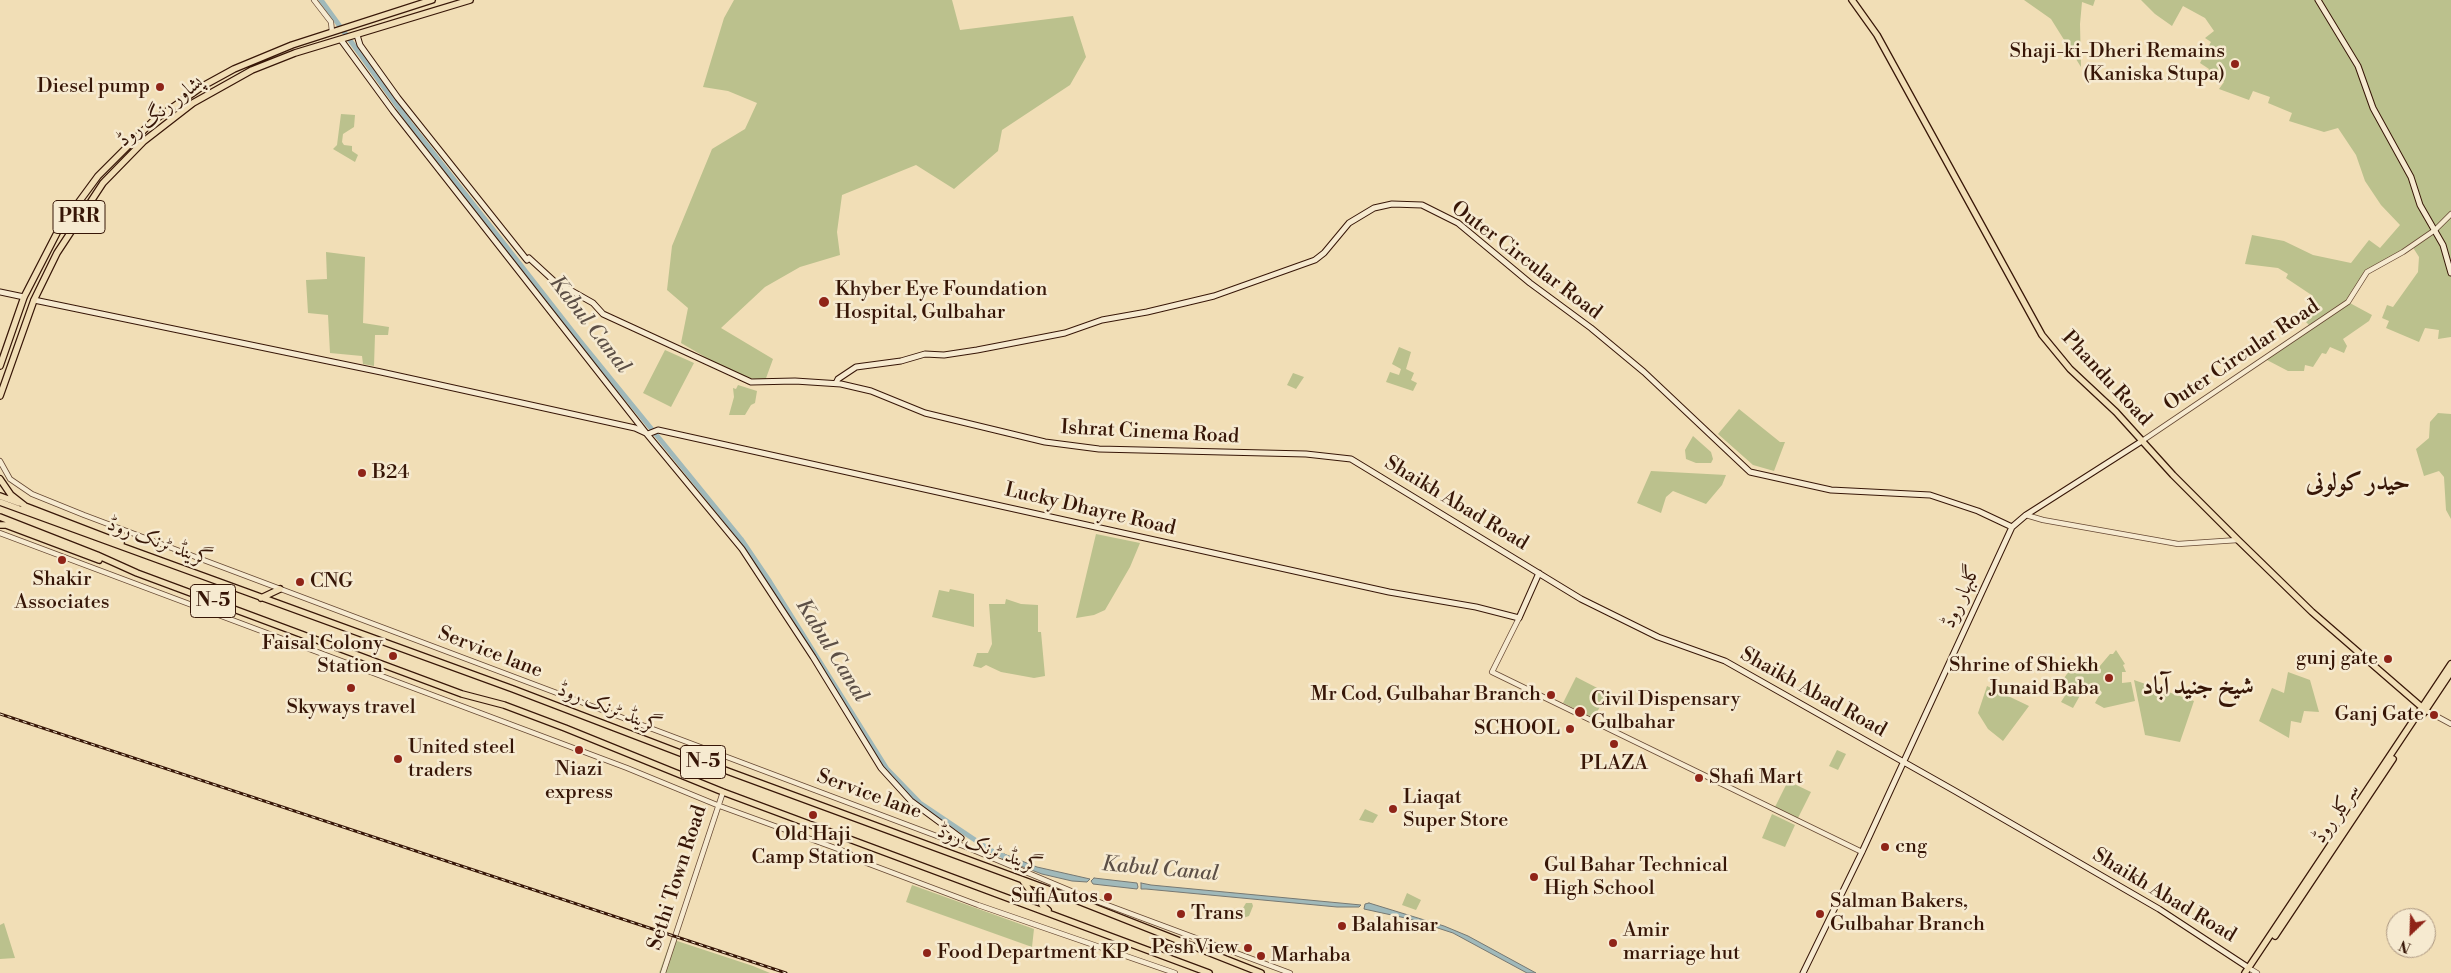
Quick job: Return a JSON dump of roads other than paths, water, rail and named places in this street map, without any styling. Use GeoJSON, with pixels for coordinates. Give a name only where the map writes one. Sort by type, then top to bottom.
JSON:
{"type":"FeatureCollection","features":[{"type":"Feature","properties":{"kind":"main road","name":"پشاور رنگ روڈ"},"geometry":{"type":"LineString","coordinates":[[0,366],[24,297],[59,229],[83,194],[111,160],[153,121],[195,91],[234,69],[292,45],[432,0]]}},
{"type":"Feature","properties":{"kind":"main road","name":"پشاور رنگ روڈ"},"geometry":{"type":"LineString","coordinates":[[0,396],[34,300],[57,252],[103,183],[144,141],[193,103],[238,77],[295,53],[470,0]]}},
{"type":"Feature","properties":{"kind":"main road","name":"Phandu Road"},"geometry":{"type":"LineString","coordinates":[[1852,0],[1877,34],[2042,335],[2070,369],[2116,412],[2173,475],[2238,540],[2312,612],[2424,709]]}},
{"type":"Feature","properties":{"kind":"main road"},"geometry":{"type":"LineString","coordinates":[[2318,0],[2358,66],[2373,108],[2411,177],[2420,205],[2443,245],[2451,274]]}},
{"type":"Feature","properties":{"kind":"main road"},"geometry":{"type":"LineString","coordinates":[[413,6],[416,17]]}},
{"type":"Feature","properties":{"kind":"main road","name":"Ishrat Cinema Road"},"geometry":{"type":"LineString","coordinates":[[355,36],[388,84],[525,260],[530,258],[562,287],[593,304],[603,314],[747,381],[760,383],[795,381],[836,383],[871,391],[943,418],[1016,436],[1077,447],[1312,454],[1351,459]]}},
{"type":"Feature","properties":{"kind":"main road"},"geometry":{"type":"LineString","coordinates":[[342,40],[393,111],[742,549],[813,657],[881,768],[911,801],[961,838]]}},
{"type":"Feature","properties":{"kind":"main road","name":"Outer Circular Road"},"geometry":{"type":"LineString","coordinates":[[836,383],[838,379],[856,366],[894,363],[925,354],[944,355],[977,350],[1065,333],[1102,320],[1148,312],[1214,296],[1315,260],[1324,253],[1350,223],[1374,208],[1392,204],[1422,205],[1458,223],[1542,293],[1590,328],[1644,372],[1750,472],[1831,490],[1915,493],[1946,500],[2012,527],[2026,515],[2142,441]]}},
{"type":"Feature","properties":{"kind":"main road"},"geometry":{"type":"LineString","coordinates":[[517,266],[525,260]]}},
{"type":"Feature","properties":{"kind":"main road"},"geometry":{"type":"LineString","coordinates":[[0,292],[24,297]]}},
{"type":"Feature","properties":{"kind":"main road"},"geometry":{"type":"LineString","coordinates":[[34,300],[398,376],[634,428],[648,433]]}},
{"type":"Feature","properties":{"kind":"main road","name":"Lucky Dhayre Road"},"geometry":{"type":"LineString","coordinates":[[648,433],[655,430],[1389,592],[1476,607],[1519,618]]}},
{"type":"Feature","properties":{"kind":"main road","name":"Shaikh Abad Road"},"geometry":{"type":"LineString","coordinates":[[1351,459],[1581,599],[1658,636],[1725,661],[1904,762],[2159,909],[2251,971]]}},
{"type":"Feature","properties":{"kind":"main road"},"geometry":{"type":"LineString","coordinates":[[0,479],[11,495],[25,506]]}},
{"type":"Feature","properties":{"kind":"main road"},"geometry":{"type":"LineString","coordinates":[[0,496],[112,539],[144,555]]}},
{"type":"Feature","properties":{"kind":"main road","name":"گرینڈ ٹرنک روڈ"},"geometry":{"type":"LineString","coordinates":[[0,502],[513,689],[730,772],[1053,891],[1261,973]]}},
{"type":"Feature","properties":{"kind":"main road","name":"گرینڈ ٹرنک روڈ"},"geometry":{"type":"LineString","coordinates":[[0,517],[97,555],[137,573],[462,694],[504,706],[565,728],[723,792],[1051,912],[1209,973]]}},
{"type":"Feature","properties":{"kind":"main road"},"geometry":{"type":"LineString","coordinates":[[2,524],[137,573]]}},
{"type":"Feature","properties":{"kind":"main road","name":"گلبہار روڈ"},"geometry":{"type":"LineString","coordinates":[[1802,973],[1862,852],[2012,527]]}},
{"type":"Feature","properties":{"kind":"main road"},"geometry":{"type":"LineString","coordinates":[[1519,618],[1538,573]]}},
{"type":"Feature","properties":{"kind":"main road"},"geometry":{"type":"LineString","coordinates":[[261,598],[280,589]]}},
{"type":"Feature","properties":{"kind":"main road"},"geometry":{"type":"LineString","coordinates":[[2424,709],[2451,664]]}},
{"type":"Feature","properties":{"kind":"main road","name":"سرکلر روڈ"},"geometry":{"type":"LineString","coordinates":[[2251,971],[2366,795],[2451,672]]}},
{"type":"Feature","properties":{"kind":"main road"},"geometry":{"type":"LineString","coordinates":[[1017,900],[1027,898],[1031,892],[1021,880]]}},
{"type":"Feature","properties":{"kind":"main road"},"geometry":{"type":"LineString","coordinates":[[1051,912],[1042,905],[1044,897],[1053,891]]}},
{"type":"Feature","properties":{"kind":"street"},"geometry":{"type":"LineString","coordinates":[[314,0],[331,22],[334,31]]}},
{"type":"Feature","properties":{"kind":"street","name":"Outer Circular Road"},"geometry":{"type":"LineString","coordinates":[[2142,441],[2348,302],[2367,272],[2403,252],[2435,230],[2451,214]]}},
{"type":"Feature","properties":{"kind":"street","name":"Service lane"},"geometry":{"type":"LineString","coordinates":[[0,460],[10,479],[32,494],[349,617],[966,847],[1092,900],[1290,973]]}},
{"type":"Feature","properties":{"kind":"street"},"geometry":{"type":"LineString","coordinates":[[2026,515],[2043,520],[2178,544],[2238,540]]}},
{"type":"Feature","properties":{"kind":"street"},"geometry":{"type":"LineString","coordinates":[[0,533],[627,768],[717,805],[849,853],[856,859],[978,905],[1175,973]]}},
{"type":"Feature","properties":{"kind":"street"},"geometry":{"type":"LineString","coordinates":[[1519,618],[1492,672],[1862,852]]}},
{"type":"Feature","properties":{"kind":"street"},"geometry":{"type":"LineString","coordinates":[[2424,709],[2451,724]]}},
{"type":"Feature","properties":{"kind":"street"},"geometry":{"type":"LineString","coordinates":[[730,772],[739,763]]}},
{"type":"Feature","properties":{"kind":"street","name":"Sethi Town Road"},"geometry":{"type":"LineString","coordinates":[[663,973],[675,941],[691,884],[712,828],[717,805],[723,792]]}},
{"type":"Feature","properties":{"kind":"street"},"geometry":{"type":"LineString","coordinates":[[961,838],[966,847]]}},
{"type":"Feature","properties":{"kind":"water"},"geometry":{"type":"Polygon","coordinates":[[[1004,854],[1037,867],[1090,879],[1087,882],[1072,881],[1042,874],[1002,859],[1004,854]]]}},
{"type":"Feature","properties":{"kind":"water"},"geometry":{"type":"Polygon","coordinates":[[[1094,878],[1137,883],[1138,887],[1137,889],[1093,884],[1091,881],[1094,878]]]}},
{"type":"Feature","properties":{"kind":"water"},"geometry":{"type":"Polygon","coordinates":[[[1141,883],[1361,905],[1359,907],[1337,907],[1141,889],[1141,883]]]}},
{"type":"Feature","properties":{"kind":"water"},"geometry":{"type":"Polygon","coordinates":[[[1369,903],[1444,926],[1468,936],[1536,973],[1527,973],[1453,933],[1410,919],[1364,909],[1365,904],[1369,903]]]}},
{"type":"Feature","properties":{"kind":"waterway","name":"Kabul Canal"},"geometry":{"type":"LineString","coordinates":[[321,0],[409,122],[580,341],[741,539],[887,769],[920,803],[990,850],[1010,859]]}},
{"type":"Feature","properties":{"kind":"railway"},"geometry":{"type":"LineString","coordinates":[[0,714],[786,973]]}},
{"type":"Feature","properties":{"kind":"place","name":"Shaji-ki-Dheri Remains (Kaniska Stupa)"},"geometry":{"type":"Point","coordinates":[2235,64]}},
{"type":"Feature","properties":{"kind":"place","name":"Diesel pump"},"geometry":{"type":"Point","coordinates":[160,87]}},
{"type":"Feature","properties":{"kind":"place","name":"Khyber Eye Foundation Hospital, Gulbahar"},"geometry":{"type":"Point","coordinates":[824,302]}},
{"type":"Feature","properties":{"kind":"place","name":"B24"},"geometry":{"type":"Point","coordinates":[362,473]}},
{"type":"Feature","properties":{"kind":"place","name":"Shakir Associates"},"geometry":{"type":"Point","coordinates":[62,560]}},
{"type":"Feature","properties":{"kind":"place","name":"CNG"},"geometry":{"type":"Point","coordinates":[300,582]}},
{"type":"Feature","properties":{"kind":"place","name":"Faisal Colony Station"},"geometry":{"type":"Point","coordinates":[393,656]}},
{"type":"Feature","properties":{"kind":"place","name":"gunj gate"},"geometry":{"type":"Point","coordinates":[2388,659]}},
{"type":"Feature","properties":{"kind":"place","name":"Shrine of Shiekh Junaid Baba"},"geometry":{"type":"Point","coordinates":[2109,678]}},
{"type":"Feature","properties":{"kind":"place","name":"Skyways travel"},"geometry":{"type":"Point","coordinates":[351,688]}},
{"type":"Feature","properties":{"kind":"place","name":"Mr Cod, Gulbahar Branch"},"geometry":{"type":"Point","coordinates":[1551,695]}},
{"type":"Feature","properties":{"kind":"place","name":"Civil Dispensary Gulbahar"},"geometry":{"type":"Point","coordinates":[1580,712]}},
{"type":"Feature","properties":{"kind":"place","name":"Ganj Gate"},"geometry":{"type":"Point","coordinates":[2434,715]}},
{"type":"Feature","properties":{"kind":"place","name":"SCHOOL"},"geometry":{"type":"Point","coordinates":[1570,729]}},
{"type":"Feature","properties":{"kind":"place","name":"PLAZA"},"geometry":{"type":"Point","coordinates":[1614,744]}},
{"type":"Feature","properties":{"kind":"place","name":"Niazi express"},"geometry":{"type":"Point","coordinates":[579,750]}},
{"type":"Feature","properties":{"kind":"place","name":"United steel traders"},"geometry":{"type":"Point","coordinates":[398,759]}},
{"type":"Feature","properties":{"kind":"place","name":"Shafi Mart"},"geometry":{"type":"Point","coordinates":[1699,778]}},
{"type":"Feature","properties":{"kind":"place","name":"Liaqat Super Store"},"geometry":{"type":"Point","coordinates":[1393,809]}},
{"type":"Feature","properties":{"kind":"place","name":"Old Haji Camp Station"},"geometry":{"type":"Point","coordinates":[813,815]}},
{"type":"Feature","properties":{"kind":"place","name":"cng"},"geometry":{"type":"Point","coordinates":[1885,847]}},
{"type":"Feature","properties":{"kind":"place","name":"Gul Bahar Technical High School"},"geometry":{"type":"Point","coordinates":[1534,877]}},
{"type":"Feature","properties":{"kind":"place","name":"SufiAutos"},"geometry":{"type":"Point","coordinates":[1108,897]}},
{"type":"Feature","properties":{"kind":"place","name":"Trans"},"geometry":{"type":"Point","coordinates":[1181,914]}},
{"type":"Feature","properties":{"kind":"place","name":"Salman Bakers, Gulbahar Branch"},"geometry":{"type":"Point","coordinates":[1820,914]}},
{"type":"Feature","properties":{"kind":"place","name":"Balahisar"},"geometry":{"type":"Point","coordinates":[1342,926]}},
{"type":"Feature","properties":{"kind":"place","name":"Amir marriage hut"},"geometry":{"type":"Point","coordinates":[1613,943]}},
{"type":"Feature","properties":{"kind":"place","name":"PeshView"},"geometry":{"type":"Point","coordinates":[1248,948]}},
{"type":"Feature","properties":{"kind":"place","name":"Food Department KP"},"geometry":{"type":"Point","coordinates":[927,953]}},
{"type":"Feature","properties":{"kind":"place","name":"Marhaba"},"geometry":{"type":"Point","coordinates":[1261,956]}},
{"type":"Feature","properties":{"kind":"district","name":"حیدر کولونی"},"geometry":{"type":"Point","coordinates":[2358,484]}},
{"type":"Feature","properties":{"kind":"district","name":"شیخ جنید آباد"},"geometry":{"type":"Point","coordinates":[2198,688]}}]}
